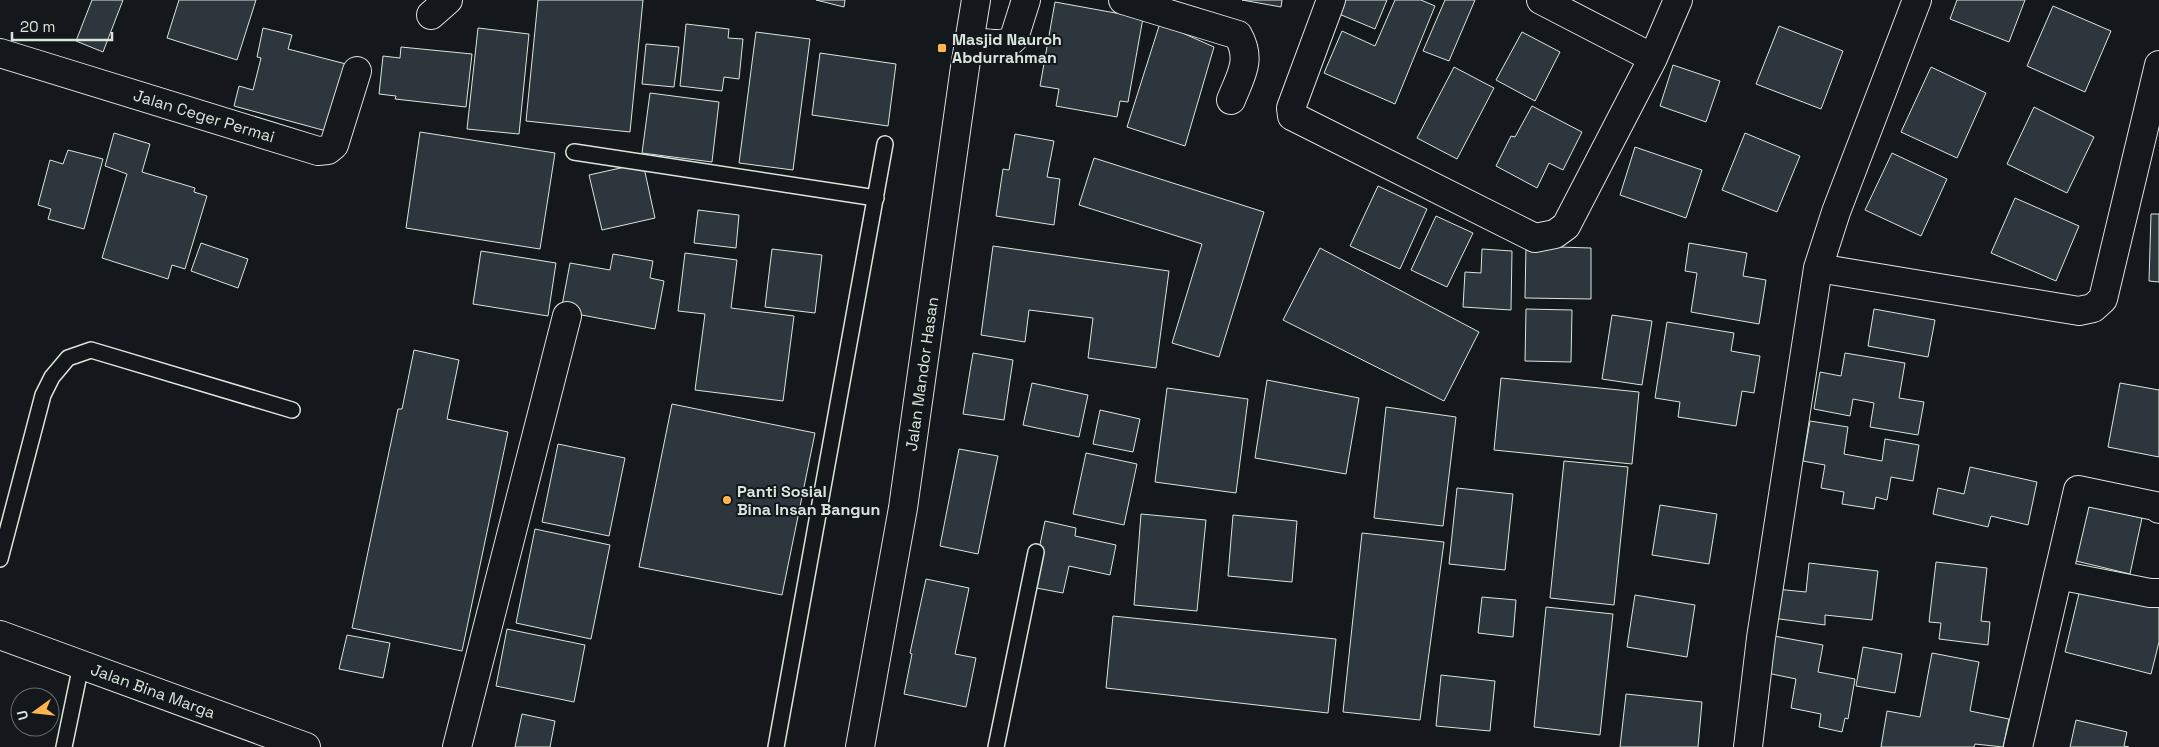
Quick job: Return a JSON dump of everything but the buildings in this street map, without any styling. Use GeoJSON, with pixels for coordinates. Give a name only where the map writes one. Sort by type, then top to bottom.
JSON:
{"type":"FeatureCollection","features":[{"type":"Feature","properties":{"kind":"street","name":"Jalan Mandor Hasan"},"geometry":{"type":"LineString","coordinates":[[860,747],[903,508],[976,0]]}},
{"type":"Feature","properties":{"kind":"street"},"geometry":{"type":"LineString","coordinates":[[969,41],[1004,44],[1010,42],[1014,38],[1026,0]]}},
{"type":"Feature","properties":{"kind":"street"},"geometry":{"type":"LineString","coordinates":[[1123,0],[1238,35],[1245,48],[1246,62],[1231,100]]}},
{"type":"Feature","properties":{"kind":"street"},"geometry":{"type":"LineString","coordinates":[[1330,0],[1291,108],[1292,116],[1535,238],[1555,234],[1566,226],[1653,58],[1678,0]]}},
{"type":"Feature","properties":{"kind":"street"},"geometry":{"type":"LineString","coordinates":[[1541,0],[1653,58]]}},
{"type":"Feature","properties":{"kind":"street"},"geometry":{"type":"LineString","coordinates":[[1748,747],[1761,638],[1818,268],[1836,212],[1918,0]]}},
{"type":"Feature","properties":{"kind":"street","name":"Jalan Ceger Permai"},"geometry":{"type":"LineString","coordinates":[[0,53],[318,151],[328,150],[334,145],[357,71]]}},
{"type":"Feature","properties":{"kind":"street"},"geometry":{"type":"LineString","coordinates":[[1818,268],[2078,311],[2093,308],[2103,299],[2159,65]]}},
{"type":"Feature","properties":{"kind":"street"},"geometry":{"type":"LineString","coordinates":[[457,747],[567,316]]}},
{"type":"Feature","properties":{"kind":"street"},"geometry":{"type":"LineString","coordinates":[[2018,747],[2078,490],[2155,506],[2159,509]]}},
{"type":"Feature","properties":{"kind":"street"},"geometry":{"type":"LineString","coordinates":[[2058,575],[2150,593],[2159,593]]}},
{"type":"Feature","properties":{"kind":"street","name":"Jalan Bina Marga"},"geometry":{"type":"LineString","coordinates":[[0,635],[306,747]]}},
{"type":"Feature","properties":{"kind":"lane"},"geometry":{"type":"LineString","coordinates":[[776,747],[886,144]]}},
{"type":"Feature","properties":{"kind":"lane"},"geometry":{"type":"LineString","coordinates":[[574,152],[876,198]]}},
{"type":"Feature","properties":{"kind":"lane"},"geometry":{"type":"LineString","coordinates":[[0,559],[43,395],[52,377],[68,358],[90,350],[292,410]]}},
{"type":"Feature","properties":{"kind":"lane"},"geometry":{"type":"LineString","coordinates":[[996,747],[1036,552]]}},
{"type":"Feature","properties":{"kind":"lane"},"geometry":{"type":"LineString","coordinates":[[64,747],[81,665]]}},
{"type":"Feature","properties":{"kind":"place","name":"Masjid Nauroh Abdurrahman"},"geometry":{"type":"Point","coordinates":[942,48]}},
{"type":"Feature","properties":{"kind":"place","name":"Panti Sosial Bina Insan Bangun"},"geometry":{"type":"Point","coordinates":[727,500]}}]}
